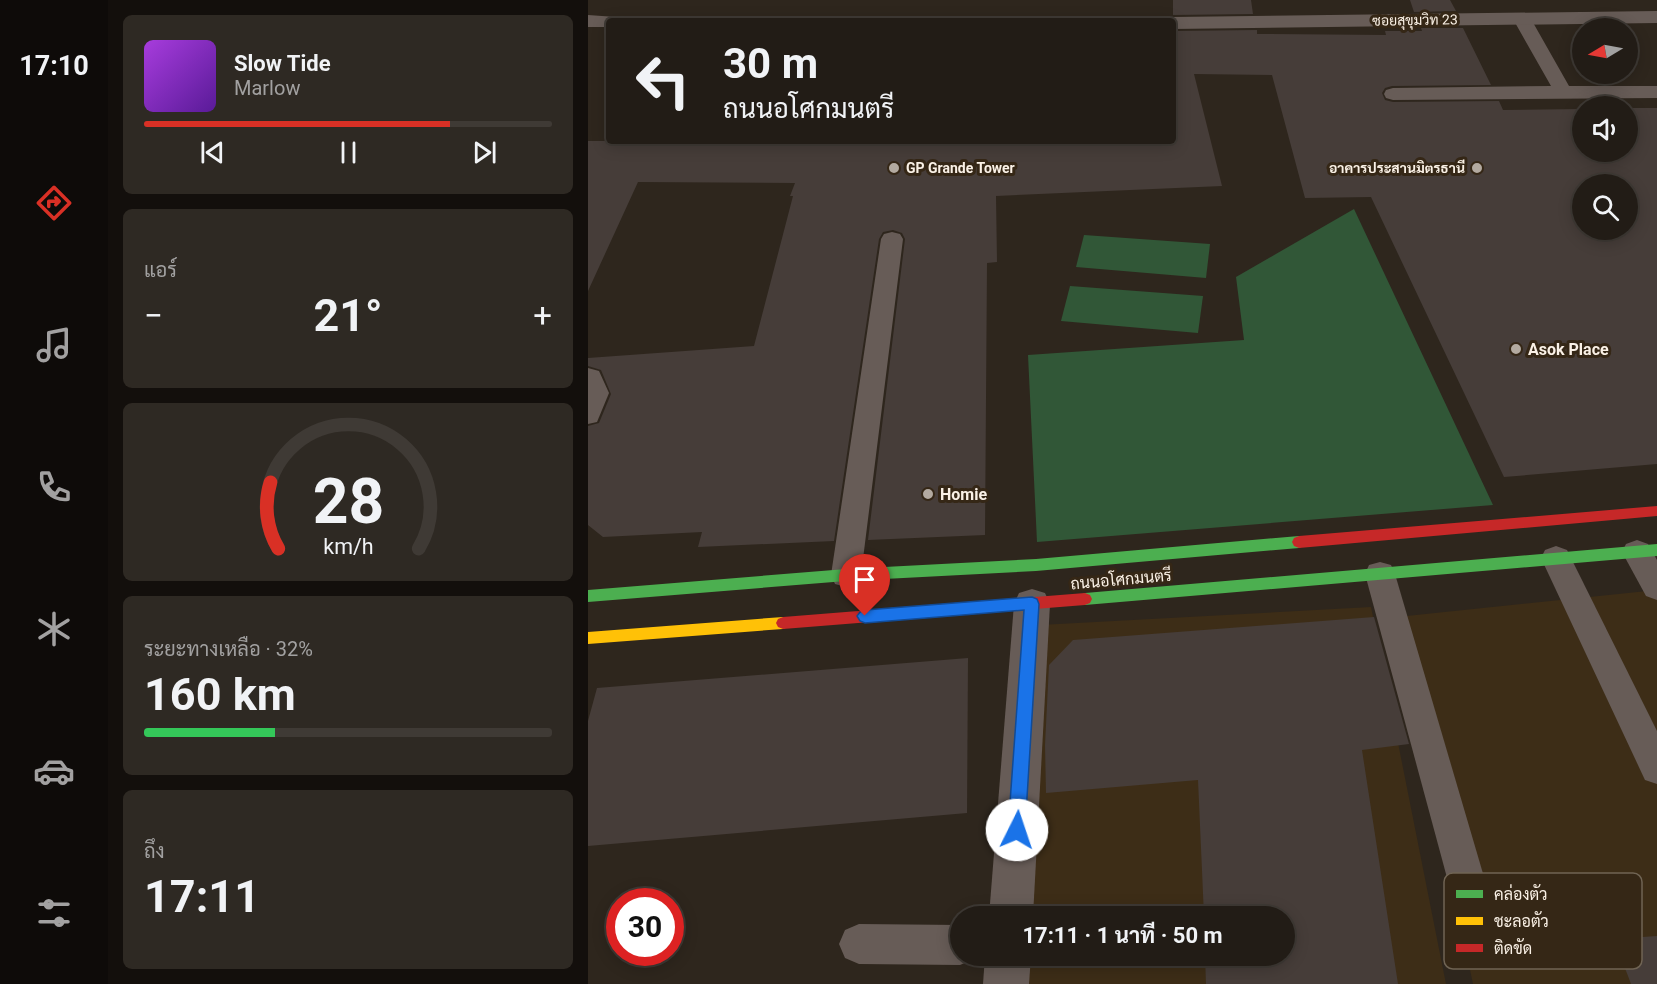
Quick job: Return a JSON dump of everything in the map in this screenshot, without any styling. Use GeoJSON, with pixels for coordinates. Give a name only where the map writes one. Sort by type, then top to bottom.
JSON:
{"type":"FeatureCollection","features":[{"type":"Feature","properties":{"kind":"main road","name":"ถนนอโศกมนตรี"},"geometry":{"type":"LineString","coordinates":[[588,596],[846,575],[1036,565],[1657,511]]}},
{"type":"Feature","properties":{"kind":"main road","name":"ถนนอโศกมนตรี"},"geometry":{"type":"LineString","coordinates":[[588,638],[1032,604],[1647,551]]}},
{"type":"Feature","properties":{"kind":"street","name":"ซอยสุขุมวิท 23"},"geometry":{"type":"LineString","coordinates":[[1176,23],[1657,17]]}},
{"type":"Feature","properties":{"kind":"street"},"geometry":{"type":"LineString","coordinates":[[588,21],[606,21]]}},
{"type":"Feature","properties":{"kind":"street"},"geometry":{"type":"LineString","coordinates":[[1012,906],[1032,604]]}},
{"type":"Feature","properties":{"kind":"street"},"geometry":{"type":"LineString","coordinates":[[1006,984],[1007,966]]}},
{"type":"Feature","properties":{"kind":"lane"},"geometry":{"type":"LineString","coordinates":[[1529,0],[1530,19],[1563,92]]}},
{"type":"Feature","properties":{"kind":"lane"},"geometry":{"type":"LineString","coordinates":[[1393,94],[1657,92]]}},
{"type":"Feature","properties":{"kind":"lane"},"geometry":{"type":"LineString","coordinates":[[846,575],[892,239]]}},
{"type":"Feature","properties":{"kind":"lane"},"geometry":{"type":"LineString","coordinates":[[588,377],[591,377],[596,393],[588,415]]}},
{"type":"Feature","properties":{"kind":"lane"},"geometry":{"type":"LineString","coordinates":[[1647,551],[1657,587]]}},
{"type":"Feature","properties":{"kind":"lane"},"geometry":{"type":"LineString","coordinates":[[1556,558],[1657,768]]}},
{"type":"Feature","properties":{"kind":"lane"},"geometry":{"type":"LineString","coordinates":[[1380,574],[1464,873]]}},
{"type":"Feature","properties":{"kind":"lane"},"geometry":{"type":"LineString","coordinates":[[859,944],[950,945]]}},
{"type":"Feature","properties":{"kind":"shaded area"},"geometry":{"type":"Polygon","coordinates":[[[1657,590],[1657,984],[1473,984],[1470,969],[1642,969],[1642,873],[1450,873],[1397,617],[1657,590]]]}},
{"type":"Feature","properties":{"kind":"shaded area"},"geometry":{"type":"Polygon","coordinates":[[[1371,607],[1446,984],[1006,984],[1007,966],[1295,966],[1295,906],[1012,906],[1040,625],[1371,607]]]}},
{"type":"Feature","properties":{"kind":"green space"},"geometry":{"type":"Polygon","coordinates":[[[1354,209],[1493,505],[1037,542],[1028,355],[1244,340],[1236,277],[1354,209]]]}},
{"type":"Feature","properties":{"kind":"green space"},"geometry":{"type":"Polygon","coordinates":[[[1084,235],[1210,244],[1206,278],[1076,267],[1084,235]]]}},
{"type":"Feature","properties":{"kind":"green space"},"geometry":{"type":"Polygon","coordinates":[[[1070,286],[1203,296],[1198,333],[1061,321],[1070,286]]]}},
{"type":"Feature","properties":{"kind":"building"},"geometry":{"type":"Polygon","coordinates":[[[1173,0],[1251,0],[1253,14],[1173,15],[1173,0]]]}},
{"type":"Feature","properties":{"kind":"building"},"geometry":{"type":"Polygon","coordinates":[[[1410,0],[1450,0],[1456,11],[1414,12],[1410,0]]]}},
{"type":"Feature","properties":{"kind":"building"},"geometry":{"type":"Polygon","coordinates":[[[1463,28],[1491,85],[1392,86],[1385,88],[1382,93],[1385,100],[1393,102],[1499,101],[1503,110],[1572,109],[1572,162],[1638,162],[1638,108],[1657,108],[1657,464],[1504,477],[1371,197],[1305,198],[1272,75],[1194,74],[1222,186],[996,196],[997,262],[987,263],[985,535],[868,540],[905,239],[902,233],[893,230],[883,232],[879,239],[834,541],[698,547],[702,532],[603,537],[588,525],[588,426],[599,423],[611,394],[601,370],[588,366],[588,358],[754,346],[795,183],[638,182],[588,291],[588,141],[606,141],[606,144],[808,146],[809,144],[1176,144],[1176,31],[1257,30],[1257,34],[1386,35],[1385,31],[1463,28]]]}},
{"type":"Feature","properties":{"kind":"building"},"geometry":{"type":"Polygon","coordinates":[[[1374,617],[1409,744],[1362,750],[1398,984],[1206,984],[1205,966],[1295,966],[1295,906],[1204,906],[1198,780],[1046,793],[1045,745],[1049,665],[1073,640],[1374,617]]]}},
{"type":"Feature","properties":{"kind":"building"},"geometry":{"type":"Polygon","coordinates":[[[968,658],[967,813],[588,846],[588,721],[597,688],[968,658]]]}},
{"type":"Feature","properties":{"kind":"building"},"geometry":{"type":"Polygon","coordinates":[[[1657,936],[1657,984],[1631,984],[1625,969],[1642,969],[1642,937],[1657,936]]]}},
{"type":"Feature","properties":{"kind":"traffic: fast"},"geometry":{"type":"LineString","coordinates":[[588,596],[846,575],[1036,565],[1299,542]]}},
{"type":"Feature","properties":{"kind":"traffic: fast"},"geometry":{"type":"LineString","coordinates":[[1085,599],[1657,550]]}},
{"type":"Feature","properties":{"kind":"traffic: slow"},"geometry":{"type":"LineString","coordinates":[[588,638],[783,623]]}},
{"type":"Feature","properties":{"kind":"traffic: jam"},"geometry":{"type":"LineString","coordinates":[[1299,542],[1657,511]]}},
{"type":"Feature","properties":{"kind":"traffic: jam"},"geometry":{"type":"LineString","coordinates":[[783,623],[1085,599]]}},
{"type":"Feature","properties":{"kind":"place","name":"GP Grande Tower"},"geometry":{"type":"Point","coordinates":[894,168]}},
{"type":"Feature","properties":{"kind":"place","name":"อาคารประสานมิตรธานี"},"geometry":{"type":"Point","coordinates":[1477,168]}},
{"type":"Feature","properties":{"kind":"place","name":"Asok Place"},"geometry":{"type":"Point","coordinates":[1516,349]}},
{"type":"Feature","properties":{"kind":"place","name":"Homie"},"geometry":{"type":"Point","coordinates":[928,494]}},
{"type":"Feature","properties":{"kind":"route"},"geometry":{"type":"LineString","coordinates":[[865,616],[1032,604],[1017,830]]}}]}
